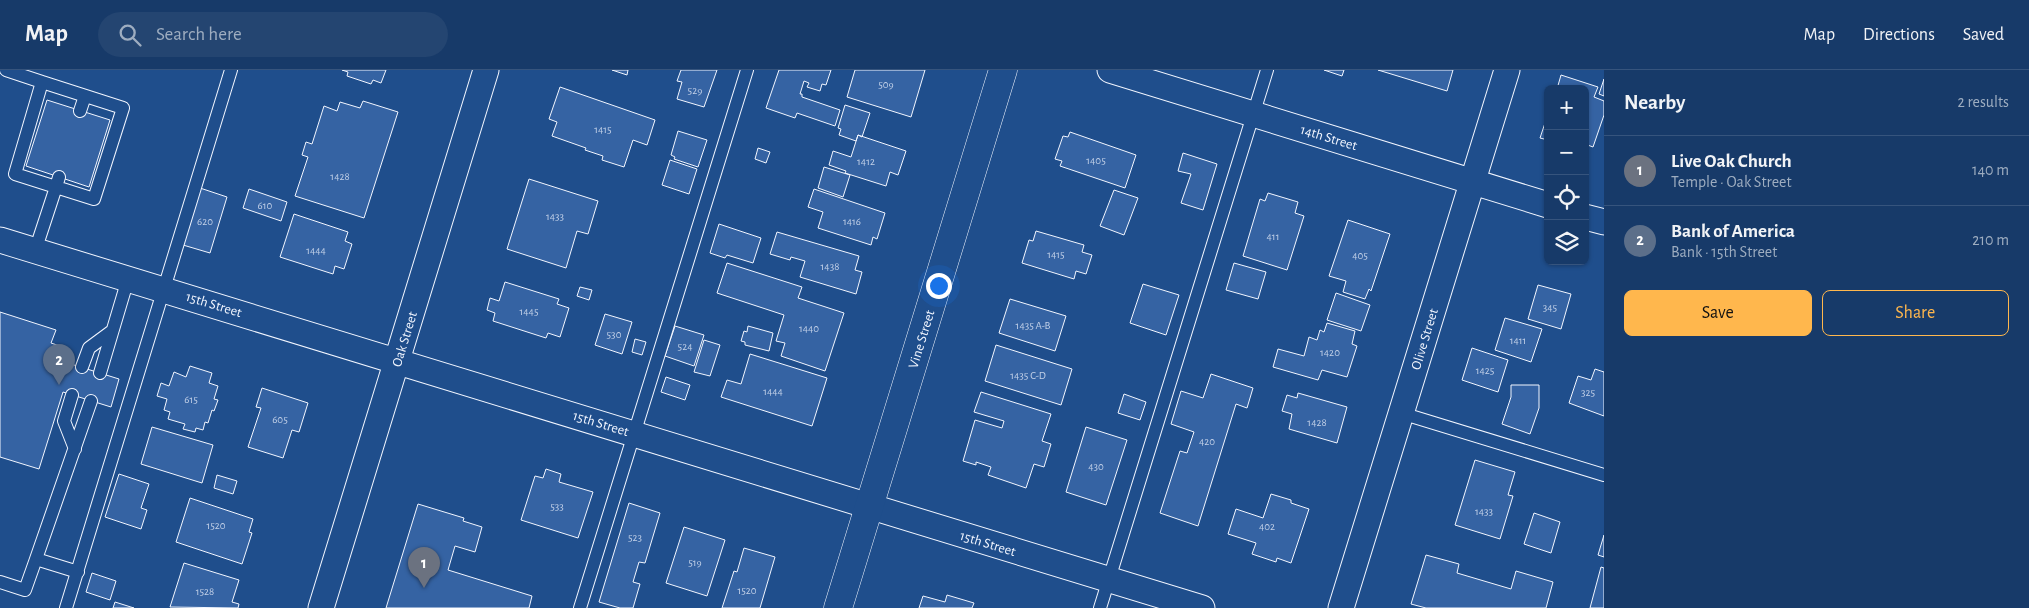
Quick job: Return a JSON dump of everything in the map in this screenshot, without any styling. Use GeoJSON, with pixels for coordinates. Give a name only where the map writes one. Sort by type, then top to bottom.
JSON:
{"type":"FeatureCollection","features":[{"type":"Feature","properties":{"kind":"street","name":"Oak Street"},"geometry":{"type":"LineString","coordinates":[[321,608],[486,70]]}},
{"type":"Feature","properties":{"kind":"street","name":"Vine Street"},"geometry":{"type":"LineString","coordinates":[[838,608],[1003,70]]}},
{"type":"Feature","properties":{"kind":"street","name":"14th Street"},"geometry":{"type":"LineString","coordinates":[[1110,70],[1544,204]]}},
{"type":"Feature","properties":{"kind":"street","name":"Olive Street"},"geometry":{"type":"LineString","coordinates":[[1341,608],[1507,70]]}},
{"type":"Feature","properties":{"kind":"street"},"geometry":{"type":"LineString","coordinates":[[1589,217],[1604,222]]}},
{"type":"Feature","properties":{"kind":"street","name":"15th Street"},"geometry":{"type":"LineString","coordinates":[[0,240],[1202,608]]}},
{"type":"Feature","properties":{"kind":"lane"},"geometry":{"type":"LineString","coordinates":[[6,70],[124,108],[94,199],[57,182],[14,174],[42,82]]}},
{"type":"Feature","properties":{"kind":"lane"},"geometry":{"type":"LineString","coordinates":[[66,608],[230,70]]}},
{"type":"Feature","properties":{"kind":"lane"},"geometry":{"type":"LineString","coordinates":[[580,608],[747,70]]}},
{"type":"Feature","properties":{"kind":"lane"},"geometry":{"type":"LineString","coordinates":[[1100,608],[1267,70]]}},
{"type":"Feature","properties":{"kind":"lane"},"geometry":{"type":"LineString","coordinates":[[80,110],[85,96]]}},
{"type":"Feature","properties":{"kind":"lane"},"geometry":{"type":"LineString","coordinates":[[34,251],[57,182]]}},
{"type":"Feature","properties":{"kind":"lane"},"geometry":{"type":"LineString","coordinates":[[100,373],[128,279]]}},
{"type":"Feature","properties":{"kind":"lane"},"geometry":{"type":"LineString","coordinates":[[82,367],[89,348],[112,332]]}},
{"type":"Feature","properties":{"kind":"lane"},"geometry":{"type":"LineString","coordinates":[[72,395],[64,421],[75,449]]}},
{"type":"Feature","properties":{"kind":"lane"},"geometry":{"type":"LineString","coordinates":[[0,582],[25,590],[91,400]]}},
{"type":"Feature","properties":{"kind":"lane"},"geometry":{"type":"LineString","coordinates":[[1401,413],[1604,476]]}},
{"type":"Feature","properties":{"kind":"lane"},"geometry":{"type":"LineString","coordinates":[[36,559],[78,572]]}},
{"type":"Feature","properties":{"kind":"building"},"geometry":{"type":"Polygon","coordinates":[[[342,70],[386,70],[381,83],[373,80],[371,84],[347,76],[348,72],[342,70]]]}},
{"type":"Feature","properties":{"kind":"building"},"geometry":{"type":"Polygon","coordinates":[[[612,70],[628,70],[627,75],[612,70]]]}},
{"type":"Feature","properties":{"kind":"building"},"geometry":{"type":"Polygon","coordinates":[[[681,70],[717,70],[704,107],[677,99],[682,82],[677,81],[681,70]]]}},
{"type":"Feature","properties":{"kind":"building"},"geometry":{"type":"Polygon","coordinates":[[[779,70],[831,70],[826,85],[822,84],[820,91],[807,87],[809,83],[804,81],[800,94],[802,94],[802,97],[840,110],[835,126],[797,113],[795,118],[766,108],[779,70]]]}},
{"type":"Feature","properties":{"kind":"building"},"geometry":{"type":"Polygon","coordinates":[[[855,70],[925,70],[911,117],[847,97],[855,70]]]}},
{"type":"Feature","properties":{"kind":"building"},"geometry":{"type":"Polygon","coordinates":[[[1324,70],[1344,70],[1342,76],[1324,70]]]}},
{"type":"Feature","properties":{"kind":"building"},"geometry":{"type":"Polygon","coordinates":[[[1378,70],[1453,70],[1447,91],[1378,70]]]}},
{"type":"Feature","properties":{"kind":"building"},"geometry":{"type":"Polygon","coordinates":[[[1561,75],[1598,87],[1594,97],[1604,101],[1604,115],[1593,147],[1589,146],[1589,85],[1558,85],[1561,75]]]}},
{"type":"Feature","properties":{"kind":"building"},"geometry":{"type":"Polygon","coordinates":[[[1604,79],[1604,96],[1599,94],[1604,79]]]}},
{"type":"Feature","properties":{"kind":"building"},"geometry":{"type":"Polygon","coordinates":[[[560,87],[655,120],[647,145],[633,140],[624,167],[602,160],[603,156],[585,150],[586,148],[552,136],[557,122],[549,119],[560,87]]]}},
{"type":"Feature","properties":{"kind":"building"},"geometry":{"type":"Polygon","coordinates":[[[47,100],[110,120],[89,187],[26,166],[47,100]]]}},
{"type":"Feature","properties":{"kind":"building"},"geometry":{"type":"Polygon","coordinates":[[[363,101],[398,112],[364,218],[295,196],[308,157],[302,155],[306,142],[312,144],[324,106],[337,111],[340,102],[360,108],[363,101]]]}},
{"type":"Feature","properties":{"kind":"building"},"geometry":{"type":"Polygon","coordinates":[[[845,105],[870,113],[862,137],[858,135],[856,141],[839,135],[841,129],[838,128],[845,105]]]}},
{"type":"Feature","properties":{"kind":"building"},"geometry":{"type":"Polygon","coordinates":[[[1544,126],[1544,139],[1540,138],[1544,126]]]}},
{"type":"Feature","properties":{"kind":"building"},"geometry":{"type":"Polygon","coordinates":[[[678,131],[707,140],[698,167],[674,159],[675,157],[671,155],[678,131]]]}},
{"type":"Feature","properties":{"kind":"building"},"geometry":{"type":"Polygon","coordinates":[[[1070,132],[1136,155],[1125,188],[1060,166],[1062,161],[1055,159],[1063,136],[1068,137],[1070,132]]]}},
{"type":"Feature","properties":{"kind":"building"},"geometry":{"type":"Polygon","coordinates":[[[858,135],[906,151],[898,175],[890,172],[886,186],[845,173],[846,171],[829,165],[833,151],[851,157],[858,135]]]}},
{"type":"Feature","properties":{"kind":"building"},"geometry":{"type":"Polygon","coordinates":[[[758,148],[770,152],[766,163],[755,159],[758,148]]]}},
{"type":"Feature","properties":{"kind":"building"},"geometry":{"type":"Polygon","coordinates":[[[1183,153],[1217,164],[1203,210],[1181,203],[1191,174],[1178,171],[1183,153]]]}},
{"type":"Feature","properties":{"kind":"building"},"geometry":{"type":"Polygon","coordinates":[[[670,160],[697,169],[689,194],[662,185],[670,160]]]}},
{"type":"Feature","properties":{"kind":"building"},"geometry":{"type":"Polygon","coordinates":[[[824,167],[850,175],[843,197],[818,188],[824,167]]]}},
{"type":"Feature","properties":{"kind":"building"},"geometry":{"type":"Polygon","coordinates":[[[529,179],[598,201],[588,234],[577,231],[566,268],[507,249],[529,179]]]}},
{"type":"Feature","properties":{"kind":"building"},"geometry":{"type":"Polygon","coordinates":[[[200,188],[227,197],[210,253],[183,245],[200,188]]]}},
{"type":"Feature","properties":{"kind":"building"},"geometry":{"type":"Polygon","coordinates":[[[249,189],[287,202],[281,221],[243,208],[249,189]]]}},
{"type":"Feature","properties":{"kind":"building"},"geometry":{"type":"Polygon","coordinates":[[[814,189],[885,213],[877,239],[873,237],[871,245],[818,228],[823,212],[808,207],[814,189]]]}},
{"type":"Feature","properties":{"kind":"building"},"geometry":{"type":"Polygon","coordinates":[[[1114,190],[1138,198],[1124,235],[1100,226],[1114,190]]]}},
{"type":"Feature","properties":{"kind":"building"},"geometry":{"type":"Polygon","coordinates":[[[1268,193],[1298,202],[1295,213],[1304,216],[1287,270],[1243,256],[1260,199],[1265,201],[1268,193]]]}},
{"type":"Feature","properties":{"kind":"building"},"geometry":{"type":"Polygon","coordinates":[[[294,214],[348,232],[345,241],[352,244],[344,269],[335,266],[333,274],[280,257],[294,214]]]}},
{"type":"Feature","properties":{"kind":"building"},"geometry":{"type":"Polygon","coordinates":[[[1348,220],[1390,234],[1371,291],[1369,289],[1365,299],[1343,292],[1346,281],[1329,276],[1348,220]]]}},
{"type":"Feature","properties":{"kind":"building"},"geometry":{"type":"Polygon","coordinates":[[[719,224],[761,238],[753,263],[727,255],[725,258],[710,253],[719,224]]]}},
{"type":"Feature","properties":{"kind":"building"},"geometry":{"type":"Polygon","coordinates":[[[1036,231],[1084,245],[1082,252],[1092,255],[1086,274],[1076,271],[1074,279],[1022,263],[1029,240],[1033,241],[1036,231]]]}},
{"type":"Feature","properties":{"kind":"building"},"geometry":{"type":"Polygon","coordinates":[[[777,232],[859,256],[855,270],[862,272],[856,294],[800,277],[805,261],[791,257],[790,260],[770,254],[777,232]]]}},
{"type":"Feature","properties":{"kind":"building"},"geometry":{"type":"Polygon","coordinates":[[[727,263],[802,287],[798,298],[844,313],[825,371],[781,356],[785,343],[776,341],[784,315],[717,293],[727,263]]]}},
{"type":"Feature","properties":{"kind":"building"},"geometry":{"type":"Polygon","coordinates":[[[1234,263],[1266,272],[1258,299],[1226,290],[1234,263]]]}},
{"type":"Feature","properties":{"kind":"building"},"geometry":{"type":"Polygon","coordinates":[[[505,282],[559,299],[557,304],[569,308],[560,337],[548,333],[546,338],[493,321],[495,313],[487,310],[490,298],[499,301],[505,282]]]}},
{"type":"Feature","properties":{"kind":"building"},"geometry":{"type":"Polygon","coordinates":[[[1143,284],[1179,295],[1166,335],[1130,323],[1143,284]]]}},
{"type":"Feature","properties":{"kind":"building"},"geometry":{"type":"Polygon","coordinates":[[[1538,285],[1571,294],[1561,329],[1528,319],[1538,285]]]}},
{"type":"Feature","properties":{"kind":"building"},"geometry":{"type":"Polygon","coordinates":[[[580,287],[592,290],[589,300],[577,296],[580,287]]]}},
{"type":"Feature","properties":{"kind":"building"},"geometry":{"type":"Polygon","coordinates":[[[1336,293],[1370,305],[1361,331],[1327,320],[1336,293]]]}},
{"type":"Feature","properties":{"kind":"building"},"geometry":{"type":"Polygon","coordinates":[[[1010,299],[1066,316],[1055,351],[999,333],[1010,299]]]}},
{"type":"Feature","properties":{"kind":"building"},"geometry":{"type":"Polygon","coordinates":[[[0,312],[56,330],[51,343],[60,346],[58,352],[73,357],[71,364],[119,379],[111,407],[63,392],[39,469],[0,457],[0,312]]]}},
{"type":"Feature","properties":{"kind":"building"},"geometry":{"type":"Polygon","coordinates":[[[605,314],[632,322],[622,354],[595,345],[605,314]]]}},
{"type":"Feature","properties":{"kind":"building"},"geometry":{"type":"Polygon","coordinates":[[[1505,318],[1542,329],[1531,362],[1495,350],[1505,318]]]}},
{"type":"Feature","properties":{"kind":"building"},"geometry":{"type":"Polygon","coordinates":[[[1327,323],[1355,331],[1352,344],[1357,346],[1347,377],[1322,370],[1318,380],[1273,367],[1278,349],[1304,356],[1309,337],[1317,340],[1320,330],[1324,332],[1327,323]]]}},
{"type":"Feature","properties":{"kind":"building"},"geometry":{"type":"Polygon","coordinates":[[[675,326],[704,335],[694,366],[665,356],[675,326]]]}},
{"type":"Feature","properties":{"kind":"building"},"geometry":{"type":"Polygon","coordinates":[[[748,326],[773,333],[769,351],[745,345],[745,342],[741,341],[744,331],[747,332],[748,326]]]}},
{"type":"Feature","properties":{"kind":"building"},"geometry":{"type":"Polygon","coordinates":[[[635,339],[646,342],[642,355],[632,352],[635,339]]]}},
{"type":"Feature","properties":{"kind":"building"},"geometry":{"type":"Polygon","coordinates":[[[704,340],[720,345],[710,376],[694,372],[704,340]]]}},
{"type":"Feature","properties":{"kind":"building"},"geometry":{"type":"Polygon","coordinates":[[[996,345],[1072,369],[1061,405],[985,381],[996,345]]]}},
{"type":"Feature","properties":{"kind":"building"},"geometry":{"type":"Polygon","coordinates":[[[1472,348],[1508,360],[1498,392],[1462,380],[1472,348]]]}},
{"type":"Feature","properties":{"kind":"building"},"geometry":{"type":"Polygon","coordinates":[[[750,354],[827,378],[812,426],[721,397],[727,380],[741,384],[750,354]]]}},
{"type":"Feature","properties":{"kind":"building"},"geometry":{"type":"Polygon","coordinates":[[[190,366],[212,373],[209,383],[218,386],[214,399],[218,400],[214,411],[212,410],[208,423],[205,422],[203,430],[196,428],[195,432],[183,429],[185,424],[168,419],[170,412],[164,410],[167,399],[157,396],[161,383],[169,386],[174,372],[186,377],[190,366]]]}},
{"type":"Feature","properties":{"kind":"building"},"geometry":{"type":"Polygon","coordinates":[[[1595,369],[1604,372],[1604,416],[1569,403],[1578,376],[1591,380],[1595,369]]]}},
{"type":"Feature","properties":{"kind":"building"},"geometry":{"type":"Polygon","coordinates":[[[1211,374],[1253,388],[1247,408],[1236,404],[1198,526],[1160,513],[1180,451],[1187,453],[1194,432],[1171,424],[1181,391],[1203,398],[1211,374]]]}},
{"type":"Feature","properties":{"kind":"building"},"geometry":{"type":"Polygon","coordinates":[[[666,377],[690,385],[685,400],[661,392],[666,377]]]}},
{"type":"Feature","properties":{"kind":"building"},"geometry":{"type":"Polygon","coordinates":[[[1511,385],[1539,385],[1539,408],[1530,434],[1502,424],[1511,397],[1511,385]]]}},
{"type":"Feature","properties":{"kind":"building"},"geometry":{"type":"Polygon","coordinates":[[[262,388],[308,403],[299,432],[292,430],[283,458],[248,447],[261,408],[256,407],[262,388]]]}},
{"type":"Feature","properties":{"kind":"building"},"geometry":{"type":"Polygon","coordinates":[[[981,392],[1051,414],[1042,441],[1051,444],[1044,467],[1034,464],[1026,488],[988,475],[991,467],[976,462],[976,465],[963,461],[975,420],[1002,428],[1004,421],[974,412],[981,392]]]}},
{"type":"Feature","properties":{"kind":"building"},"geometry":{"type":"Polygon","coordinates":[[[1298,393],[1347,407],[1337,443],[1289,429],[1292,414],[1282,411],[1287,395],[1297,398],[1298,393]]]}},
{"type":"Feature","properties":{"kind":"building"},"geometry":{"type":"Polygon","coordinates":[[[1124,394],[1146,402],[1140,420],[1118,413],[1124,394]]]}},
{"type":"Feature","properties":{"kind":"building"},"geometry":{"type":"Polygon","coordinates":[[[152,427],[213,445],[202,483],[141,464],[152,427]]]}},
{"type":"Feature","properties":{"kind":"building"},"geometry":{"type":"Polygon","coordinates":[[[1086,427],[1127,440],[1106,505],[1066,492],[1086,427]]]}},
{"type":"Feature","properties":{"kind":"building"},"geometry":{"type":"Polygon","coordinates":[[[1475,460],[1515,472],[1508,495],[1513,496],[1500,539],[1455,525],[1475,460]]]}},
{"type":"Feature","properties":{"kind":"building"},"geometry":{"type":"Polygon","coordinates":[[[546,469],[561,474],[559,482],[593,492],[578,538],[521,520],[535,476],[543,478],[546,469]]]}},
{"type":"Feature","properties":{"kind":"building"},"geometry":{"type":"Polygon","coordinates":[[[119,474],[149,484],[141,508],[147,510],[141,529],[105,517],[119,474]]]}},
{"type":"Feature","properties":{"kind":"building"},"geometry":{"type":"Polygon","coordinates":[[[217,475],[237,481],[233,494],[214,488],[217,475]]]}},
{"type":"Feature","properties":{"kind":"building"},"geometry":{"type":"Polygon","coordinates":[[[1271,494],[1291,500],[1291,503],[1309,509],[1291,563],[1277,558],[1276,562],[1252,554],[1256,543],[1228,534],[1236,509],[1263,518],[1271,494]]]}},
{"type":"Feature","properties":{"kind":"building"},"geometry":{"type":"Polygon","coordinates":[[[190,498],[253,519],[249,532],[252,533],[242,564],[176,542],[190,498]]]}},
{"type":"Feature","properties":{"kind":"building"},"geometry":{"type":"Polygon","coordinates":[[[629,503],[660,513],[645,563],[639,562],[633,582],[640,584],[633,608],[620,608],[599,602],[629,503]]]}},
{"type":"Feature","properties":{"kind":"building"},"geometry":{"type":"Polygon","coordinates":[[[418,504],[464,518],[463,521],[482,527],[475,552],[455,546],[448,570],[532,596],[529,608],[386,608],[418,504]]]}},
{"type":"Feature","properties":{"kind":"building"},"geometry":{"type":"Polygon","coordinates":[[[1534,513],[1560,522],[1551,553],[1524,544],[1534,513]]]}},
{"type":"Feature","properties":{"kind":"building"},"geometry":{"type":"Polygon","coordinates":[[[684,527],[725,540],[707,596],[666,583],[684,527]]]}},
{"type":"Feature","properties":{"kind":"building"},"geometry":{"type":"Polygon","coordinates":[[[1604,535],[1604,557],[1598,555],[1604,535]]]}},
{"type":"Feature","properties":{"kind":"building"},"geometry":{"type":"Polygon","coordinates":[[[744,548],[775,557],[760,608],[722,608],[734,571],[737,572],[744,548]]]}},
{"type":"Feature","properties":{"kind":"building"},"geometry":{"type":"Polygon","coordinates":[[[1426,555],[1459,564],[1457,573],[1511,589],[1516,571],[1553,582],[1546,608],[1426,608],[1411,604],[1426,555]]]}},
{"type":"Feature","properties":{"kind":"building"},"geometry":{"type":"Polygon","coordinates":[[[184,563],[239,580],[232,602],[239,604],[238,608],[170,607],[184,563]]]}},
{"type":"Feature","properties":{"kind":"building"},"geometry":{"type":"Polygon","coordinates":[[[1601,567],[1604,568],[1604,608],[1590,608],[1601,567]]]}},
{"type":"Feature","properties":{"kind":"building"},"geometry":{"type":"Polygon","coordinates":[[[92,573],[116,581],[110,600],[86,592],[92,573]]]}},
{"type":"Feature","properties":{"kind":"building"},"geometry":{"type":"Polygon","coordinates":[[[947,595],[974,603],[972,608],[919,608],[923,596],[945,602],[947,595]]]}},
{"type":"Feature","properties":{"kind":"building"},"geometry":{"type":"Polygon","coordinates":[[[115,602],[134,608],[113,608],[115,602]]]}},
{"type":"Feature","properties":{"kind":"place","name":"Bank of America"},"geometry":{"type":"Point","coordinates":[59,385]}},
{"type":"Feature","properties":{"kind":"place","name":"Live Oak Church"},"geometry":{"type":"Point","coordinates":[424,588]}}]}
